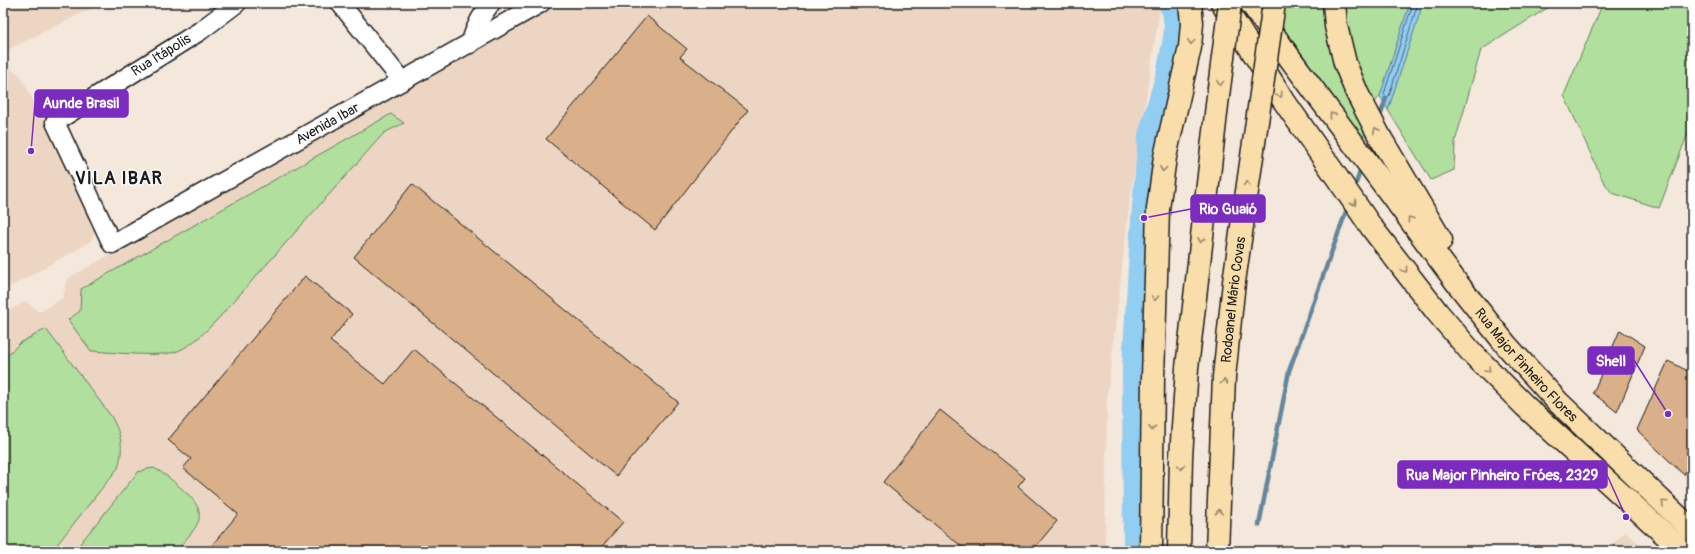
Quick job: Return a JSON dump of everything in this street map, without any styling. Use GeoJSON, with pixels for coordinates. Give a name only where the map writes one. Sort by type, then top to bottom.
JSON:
{"type":"FeatureCollection","features":[{"type":"Feature","properties":{"kind":"highway"},"geometry":{"type":"LineString","coordinates":[[1151,551],[1153,378],[1158,209],[1165,157],[1190,47],[1192,23],[1190,3]]}},
{"type":"Feature","properties":{"kind":"highway","name":"Rua Major Pinheiro Flores"},"geometry":{"type":"LineString","coordinates":[[1222,3],[1284,101],[1372,228],[1472,353],[1525,406],[1683,551]]}},
{"type":"Feature","properties":{"kind":"highway"},"geometry":{"type":"LineString","coordinates":[[1179,551],[1187,368],[1215,120],[1230,3]]}},
{"type":"Feature","properties":{"kind":"highway","name":"Rua Major Pinheiro Flores"},"geometry":{"type":"LineString","coordinates":[[1252,3],[1355,146],[1457,283],[1507,346],[1558,402],[1692,530]]}},
{"type":"Feature","properties":{"kind":"highway","name":"Rodoanel Mário Covas"},"geometry":{"type":"LineString","coordinates":[[1217,551],[1225,369],[1235,274],[1274,3]]}},
{"type":"Feature","properties":{"kind":"highway"},"geometry":{"type":"LineString","coordinates":[[1334,3],[1336,26],[1345,63],[1357,93],[1396,164],[1485,318]]}},
{"type":"Feature","properties":{"kind":"street","name":"Rua Itápolis"},"geometry":{"type":"LineString","coordinates":[[112,244],[55,122],[200,31],[237,3]]}},
{"type":"Feature","properties":{"kind":"street"},"geometry":{"type":"LineString","coordinates":[[340,3],[402,81]]}},
{"type":"Feature","properties":{"kind":"street"},"geometry":{"type":"LineString","coordinates":[[470,44],[475,28],[484,12],[492,3]]}},
{"type":"Feature","properties":{"kind":"street","name":"Avenida Ibar"},"geometry":{"type":"LineString","coordinates":[[112,244],[542,3]]}},
{"type":"Feature","properties":{"kind":"shaded area"},"geometry":{"type":"Polygon","coordinates":[[[3,3],[102,3],[5,51],[7,67],[20,75],[97,227],[90,242],[3,291],[3,3]]]}},
{"type":"Feature","properties":{"kind":"shaded area"},"geometry":{"type":"Polygon","coordinates":[[[558,3],[1161,3],[1130,199],[1107,398],[1105,551],[3,551],[3,314],[26,301],[39,312],[63,298],[67,279],[558,3]]]}},
{"type":"Feature","properties":{"kind":"shaded area"},"geometry":{"type":"Polygon","coordinates":[[[1625,532],[1649,551],[1605,551],[1625,532]]]}},
{"type":"Feature","properties":{"kind":"green space"},"geometry":{"type":"Polygon","coordinates":[[[1265,3],[1410,3],[1380,96],[1375,102],[1363,138],[1265,3]]]}},
{"type":"Feature","properties":{"kind":"green space"},"geometry":{"type":"Polygon","coordinates":[[[1423,3],[1555,3],[1481,50],[1455,142],[1454,170],[1431,180],[1388,110],[1423,3]]]}},
{"type":"Feature","properties":{"kind":"green space"},"geometry":{"type":"Polygon","coordinates":[[[1603,3],[1692,3],[1692,123],[1659,208],[1612,193],[1603,181],[1564,95],[1603,3]]]}},
{"type":"Feature","properties":{"kind":"green space"},"geometry":{"type":"Polygon","coordinates":[[[391,114],[404,123],[384,133],[217,320],[189,345],[178,351],[160,354],[91,351],[68,320],[80,311],[81,289],[391,114]]]}},
{"type":"Feature","properties":{"kind":"green space"},"geometry":{"type":"Polygon","coordinates":[[[46,329],[111,416],[120,436],[120,461],[118,468],[52,551],[3,551],[3,359],[20,343],[46,329]]]}},
{"type":"Feature","properties":{"kind":"green space"},"geometry":{"type":"Polygon","coordinates":[[[154,468],[168,477],[191,497],[197,506],[199,513],[199,520],[196,527],[176,551],[74,551],[138,472],[154,468]]]}},
{"type":"Feature","properties":{"kind":"water"},"geometry":{"type":"Polygon","coordinates":[[[1410,3],[1423,3],[1388,110],[1380,96],[1410,3]]]}},
{"type":"Feature","properties":{"kind":"building"},"geometry":{"type":"Polygon","coordinates":[[[647,16],[687,49],[680,57],[748,110],[655,230],[546,139],[647,16]]]}},
{"type":"Feature","properties":{"kind":"building"},"geometry":{"type":"Polygon","coordinates":[[[412,184],[678,402],[616,476],[354,257],[412,184]]]}},
{"type":"Feature","properties":{"kind":"building"},"geometry":{"type":"Polygon","coordinates":[[[305,276],[352,314],[330,341],[385,384],[414,349],[623,522],[598,551],[207,551],[238,514],[183,468],[191,459],[168,440],[305,276]]]}},
{"type":"Feature","properties":{"kind":"building"},"geometry":{"type":"Polygon","coordinates":[[[1620,330],[1645,346],[1617,412],[1593,393],[1620,330]]]}},
{"type":"Feature","properties":{"kind":"building"},"geometry":{"type":"Polygon","coordinates":[[[1668,361],[1692,373],[1692,460],[1684,475],[1637,430],[1668,361]]]}},
{"type":"Feature","properties":{"kind":"building"},"geometry":{"type":"Polygon","coordinates":[[[940,410],[1025,478],[1018,487],[1057,521],[1032,551],[967,551],[883,482],[940,410]]]}},
{"type":"Feature","properties":{"kind":"waterway"},"geometry":{"type":"LineString","coordinates":[[1136,551],[1135,367],[1144,218],[1151,136],[1169,74],[1176,39],[1177,25],[1175,11],[1171,3]]}},
{"type":"Feature","properties":{"kind":"waterway"},"geometry":{"type":"LineString","coordinates":[[1379,120],[1386,98]]}},
{"type":"Feature","properties":{"kind":"waterway"},"geometry":{"type":"LineString","coordinates":[[1354,189],[1362,166]]}},
{"type":"Feature","properties":{"kind":"waterway"},"geometry":{"type":"LineString","coordinates":[[1259,525],[1289,371],[1348,206]]}},
{"type":"Feature","properties":{"kind":"place","name":"Aunde Brasil"},"geometry":{"type":"Point","coordinates":[31,151]}},
{"type":"Feature","properties":{"kind":"place","name":"Rio Guaió"},"geometry":{"type":"Point","coordinates":[1144,218]}},
{"type":"Feature","properties":{"kind":"place","name":"Shell"},"geometry":{"type":"Point","coordinates":[1668,414]}},
{"type":"Feature","properties":{"kind":"place","name":"Rua Major Pinheiro Fróes, 2329"},"geometry":{"type":"Point","coordinates":[1626,517]}},
{"type":"Feature","properties":{"kind":"district","name":"VILA IBAR"},"geometry":{"type":"Point","coordinates":[119,178]}}]}
